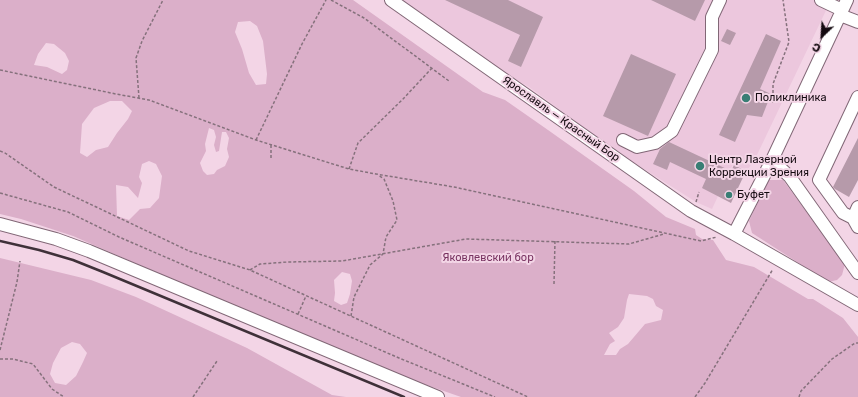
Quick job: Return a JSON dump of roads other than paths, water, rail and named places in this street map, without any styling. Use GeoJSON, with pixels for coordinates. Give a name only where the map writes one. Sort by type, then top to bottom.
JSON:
{"type":"FeatureCollection","features":[{"type":"Feature","properties":{"kind":"street","name":"Ярославль — Красный Бор"},"geometry":{"type":"LineString","coordinates":[[390,0],[691,211],[779,259],[858,305]]}},
{"type":"Feature","properties":{"kind":"street"},"geometry":{"type":"LineString","coordinates":[[623,140],[637,147],[655,143],[672,131],[712,50],[712,17],[720,0]]}},
{"type":"Feature","properties":{"kind":"street"},"geometry":{"type":"LineString","coordinates":[[821,0],[843,8],[858,22]]}},
{"type":"Feature","properties":{"kind":"street"},"geometry":{"type":"LineString","coordinates":[[734,234],[772,160],[843,8]]}},
{"type":"Feature","properties":{"kind":"street"},"geometry":{"type":"LineString","coordinates":[[856,218],[843,212],[819,180],[858,97]]}},
{"type":"Feature","properties":{"kind":"street"},"geometry":{"type":"LineString","coordinates":[[772,160],[790,177],[858,273]]}},
{"type":"Feature","properties":{"kind":"street"},"geometry":{"type":"LineString","coordinates":[[0,224],[56,239],[88,251],[438,397]]}},
{"type":"Feature","properties":{"kind":"railway"},"geometry":{"type":"LineString","coordinates":[[0,241],[73,260],[404,397]]}},
{"type":"Feature","properties":{"kind":"place","name":"Поликлиника"},"geometry":{"type":"Point","coordinates":[746,98]}},
{"type":"Feature","properties":{"kind":"place","name":"Центр Лазерной Коррекции Зрения"},"geometry":{"type":"Point","coordinates":[700,166]}},
{"type":"Feature","properties":{"kind":"place","name":"Буфет"},"geometry":{"type":"Point","coordinates":[729,195]}},
{"type":"Feature","properties":{"kind":"park label","name":"Яковлевский бор"},"geometry":{"type":"Point","coordinates":[488,258]}}]}
